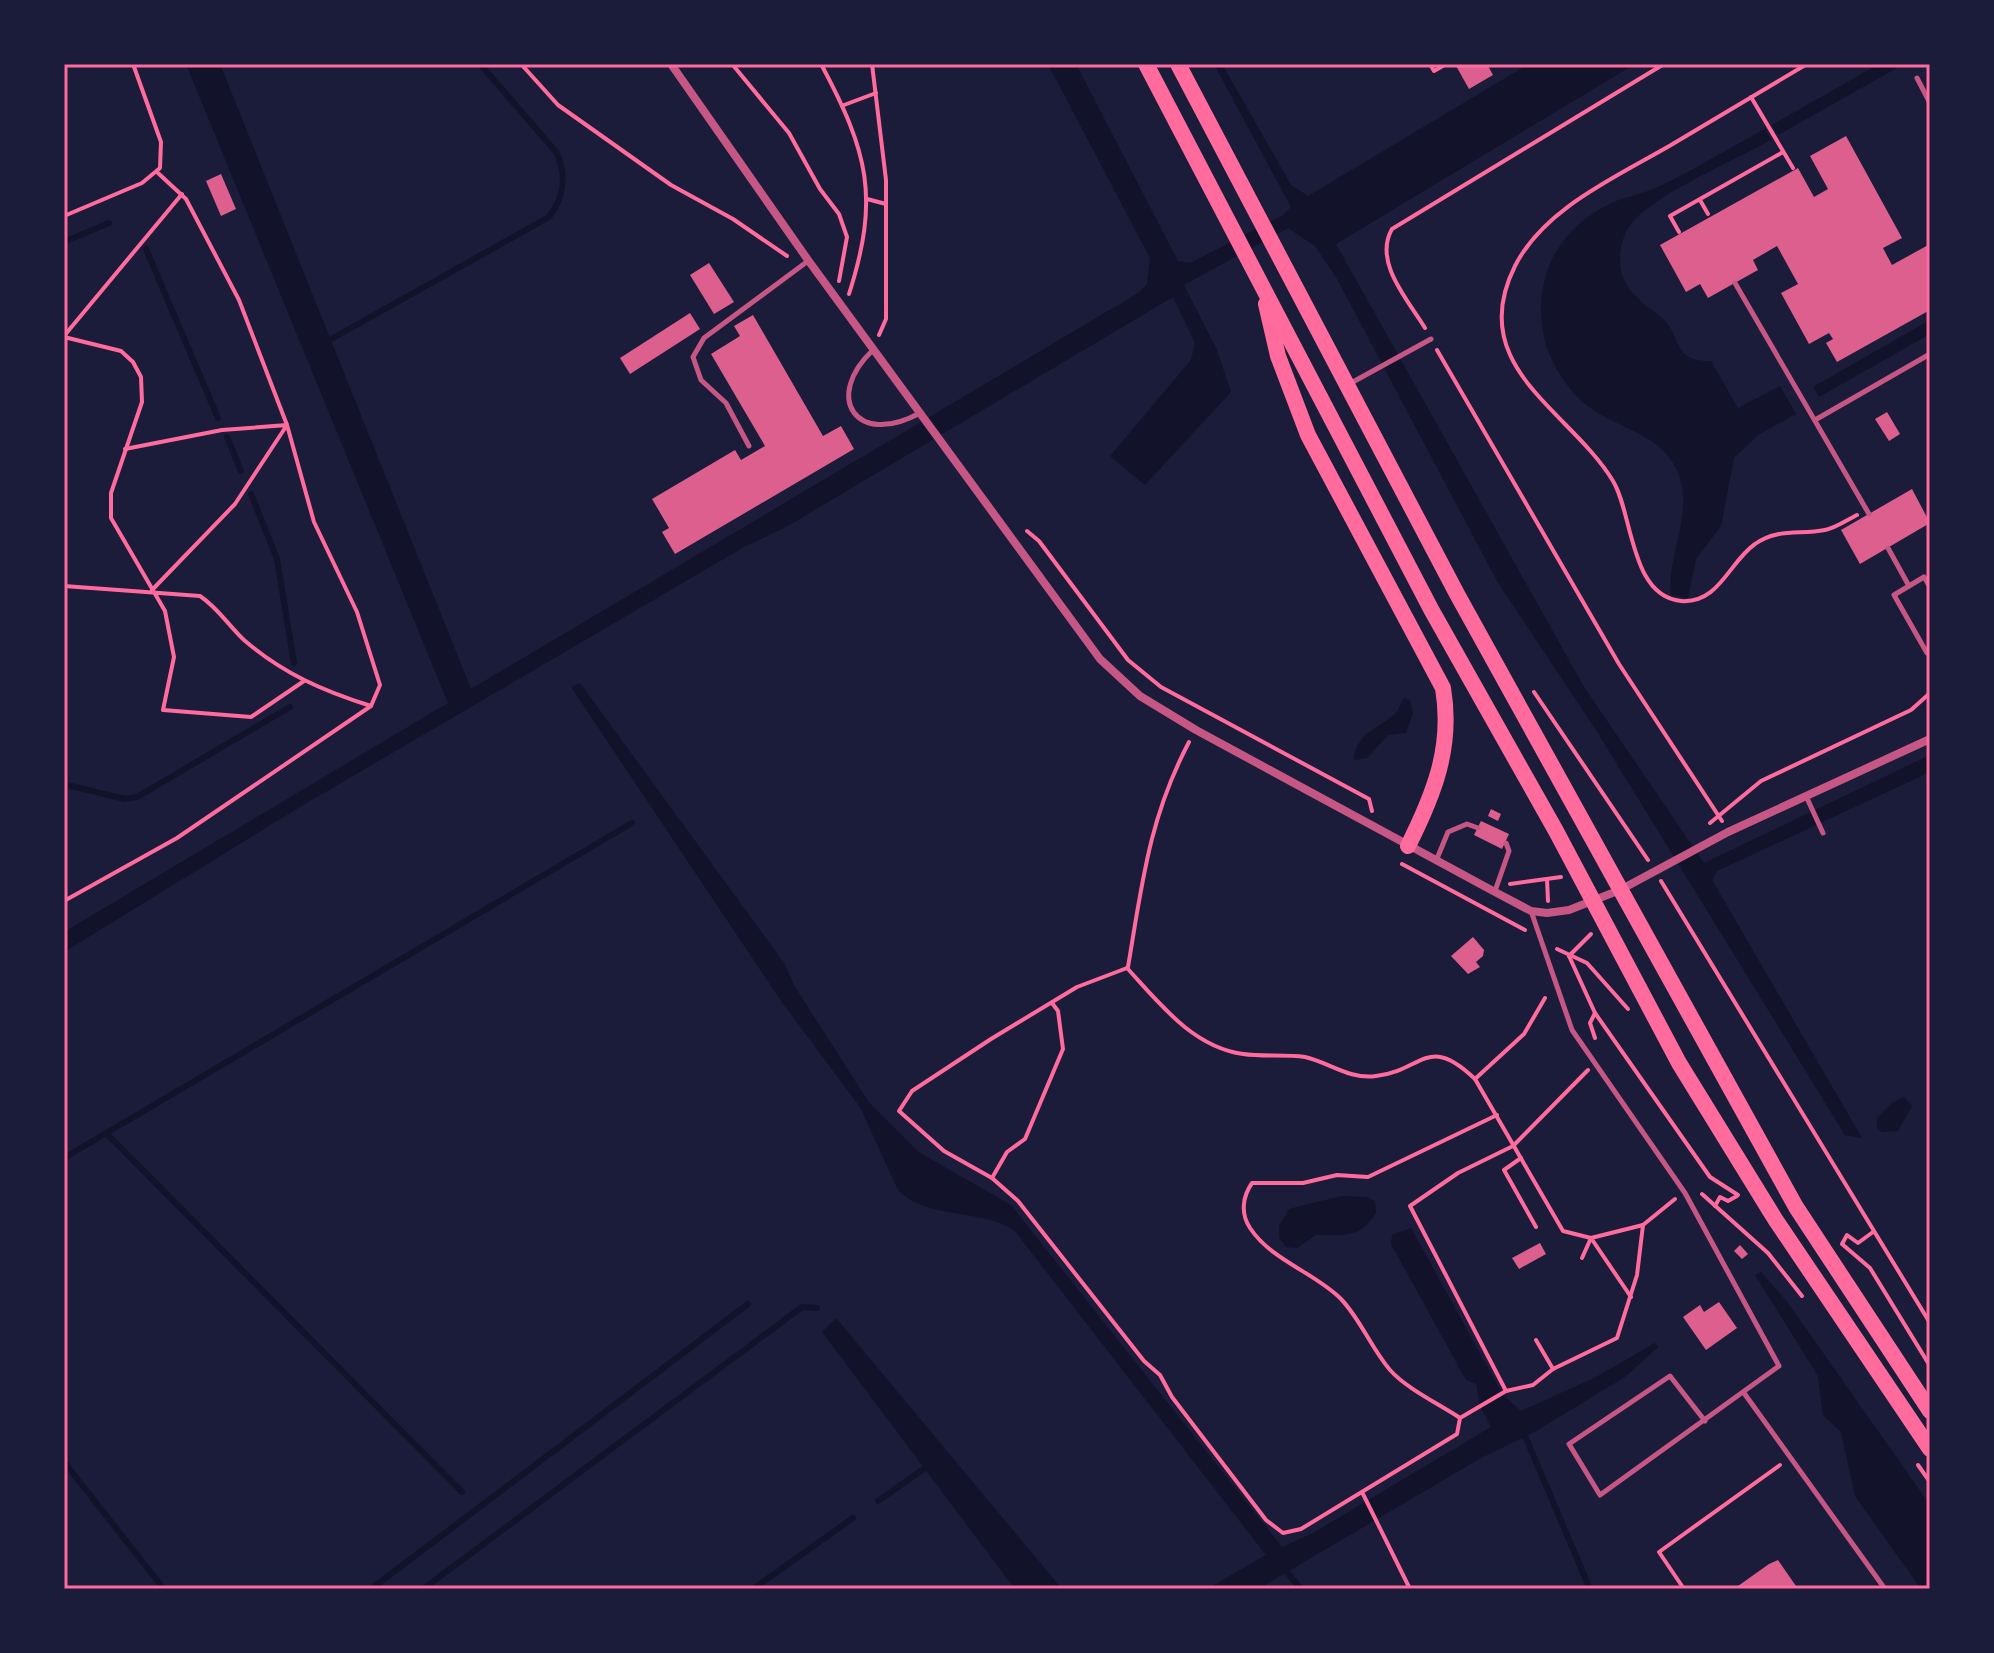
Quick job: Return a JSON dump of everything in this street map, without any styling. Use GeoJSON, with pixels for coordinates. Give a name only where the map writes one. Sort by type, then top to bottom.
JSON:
{"type":"FeatureCollection","features":[{"type":"Feature","properties":{"kind":"main road"},"geometry":{"type":"LineString","coordinates":[[1146,64],[1432,611],[1593,900],[1679,1063],[1767,1206],[1930,1449]]}},
{"type":"Feature","properties":{"kind":"main road"},"geometry":{"type":"LineString","coordinates":[[1178,64],[1457,594],[1796,1207],[1930,1411]]}},
{"type":"Feature","properties":{"kind":"main road"},"geometry":{"type":"LineString","coordinates":[[1261,279],[1278,356],[1308,435],[1443,688],[1447,729],[1439,779],[1408,846]]}},
{"type":"Feature","properties":{"kind":"street"},"geometry":{"type":"LineString","coordinates":[[671,64],[808,260],[1100,659],[1140,696],[1376,829],[1531,911],[1569,910],[1620,890],[1708,842],[1807,799],[1930,739]]}},
{"type":"Feature","properties":{"kind":"lane"},"geometry":{"type":"LineString","coordinates":[[1917,78],[1930,103]]}},
{"type":"Feature","properties":{"kind":"lane"},"geometry":{"type":"LineString","coordinates":[[749,446],[726,403],[701,380],[693,357],[704,338],[808,260]]}},
{"type":"Feature","properties":{"kind":"lane"},"geometry":{"type":"LineString","coordinates":[[1735,283],[1868,512]]}},
{"type":"Feature","properties":{"kind":"lane"},"geometry":{"type":"LineString","coordinates":[[1348,385],[1431,339]]}},
{"type":"Feature","properties":{"kind":"lane"},"geometry":{"type":"LineString","coordinates":[[874,349],[857,368],[850,386],[848,398],[857,417],[878,427],[893,426],[920,413]]}},
{"type":"Feature","properties":{"kind":"lane"},"geometry":{"type":"LineString","coordinates":[[1815,420],[1930,354]]}},
{"type":"Feature","properties":{"kind":"lane"},"geometry":{"type":"LineString","coordinates":[[1888,548],[1909,586]]}},
{"type":"Feature","properties":{"kind":"lane"},"geometry":{"type":"LineString","coordinates":[[1930,587],[1924,577],[1894,595],[1927,653],[1930,652]]}},
{"type":"Feature","properties":{"kind":"lane"},"geometry":{"type":"LineString","coordinates":[[1807,799],[1822,830]]}},
{"type":"Feature","properties":{"kind":"lane"},"geometry":{"type":"LineString","coordinates":[[1436,861],[1448,832],[1467,824],[1478,828]]}},
{"type":"Feature","properties":{"kind":"lane"},"geometry":{"type":"LineString","coordinates":[[1495,892],[1509,851],[1506,843]]}},
{"type":"Feature","properties":{"kind":"lane"},"geometry":{"type":"LineString","coordinates":[[1531,911],[1572,1030],[1685,1193],[1779,1366],[1744,1393],[1705,1421],[1600,1495],[1569,1444],[1670,1376],[1705,1421]]}},
{"type":"Feature","properties":{"kind":"lane"},"geometry":{"type":"LineString","coordinates":[[1744,1393],[1885,1589]]}},
{"type":"Feature","properties":{"kind":"path"},"geometry":{"type":"LineString","coordinates":[[64,216],[158,173],[162,163],[161,142],[133,64]]}},
{"type":"Feature","properties":{"kind":"path"},"geometry":{"type":"LineString","coordinates":[[521,64],[558,105],[671,185],[733,219],[784,255],[808,260]]}},
{"type":"Feature","properties":{"kind":"path"},"geometry":{"type":"LineString","coordinates":[[732,64],[789,133],[844,224],[847,237],[837,297]]}},
{"type":"Feature","properties":{"kind":"path"},"geometry":{"type":"LineString","coordinates":[[821,64],[855,129],[864,166],[867,199],[865,241],[844,308]]}},
{"type":"Feature","properties":{"kind":"path"},"geometry":{"type":"LineString","coordinates":[[872,64],[886,204],[886,319],[874,349]]}},
{"type":"Feature","properties":{"kind":"path"},"geometry":{"type":"LineString","coordinates":[[1430,64],[1434,71],[1446,64]]}},
{"type":"Feature","properties":{"kind":"path"},"geometry":{"type":"LineString","coordinates":[[1664,64],[1392,229],[1385,245],[1386,263],[1619,664],[1720,817],[1761,781],[1911,710],[1930,693]]}},
{"type":"Feature","properties":{"kind":"path"},"geometry":{"type":"LineString","coordinates":[[1807,64],[1585,196],[1547,227],[1514,268],[1503,319],[1507,349],[1534,395],[1606,470],[1623,502],[1634,553],[1646,577],[1670,598],[1692,600],[1709,593],[1746,552],[1770,536],[1783,531],[1826,530],[1868,512]]}},
{"type":"Feature","properties":{"kind":"path"},"geometry":{"type":"LineString","coordinates":[[843,106],[876,93]]}},
{"type":"Feature","properties":{"kind":"path"},"geometry":{"type":"LineString","coordinates":[[1751,97],[1793,168]]}},
{"type":"Feature","properties":{"kind":"path"},"geometry":{"type":"LineString","coordinates":[[1679,232],[1670,216],[1783,152]]}},
{"type":"Feature","properties":{"kind":"path"},"geometry":{"type":"LineString","coordinates":[[64,901],[177,838],[371,706],[379,691],[377,668],[357,612],[314,522],[287,425],[234,289],[182,194],[158,173]]}},
{"type":"Feature","properties":{"kind":"path"},"geometry":{"type":"LineString","coordinates":[[182,194],[64,336],[121,351],[137,369],[142,402],[111,493],[111,518],[165,611],[174,648],[163,710],[251,717],[304,681]]}},
{"type":"Feature","properties":{"kind":"path"},"geometry":{"type":"LineString","coordinates":[[867,199],[886,204]]}},
{"type":"Feature","properties":{"kind":"path"},"geometry":{"type":"LineString","coordinates":[[1700,200],[1708,214]]}},
{"type":"Feature","properties":{"kind":"path"},"geometry":{"type":"LineString","coordinates":[[124,449],[225,429],[287,425]]}},
{"type":"Feature","properties":{"kind":"path"},"geometry":{"type":"LineString","coordinates":[[152,590],[235,504],[287,425]]}},
{"type":"Feature","properties":{"kind":"path"},"geometry":{"type":"LineString","coordinates":[[1018,524],[1039,541],[1128,660],[1161,687],[1369,799],[1376,829]]}},
{"type":"Feature","properties":{"kind":"path"},"geometry":{"type":"LineString","coordinates":[[64,586],[152,590],[200,596],[250,644],[304,681],[321,691],[371,706]]}},
{"type":"Feature","properties":{"kind":"path"},"geometry":{"type":"LineString","coordinates":[[1534,690],[1654,870],[1930,1323]]}},
{"type":"Feature","properties":{"kind":"path"},"geometry":{"type":"LineString","coordinates":[[1127,968],[1154,823],[1167,785],[1196,730]]}},
{"type":"Feature","properties":{"kind":"path"},"geometry":{"type":"LineString","coordinates":[[1391,858],[1541,939]]}},
{"type":"Feature","properties":{"kind":"path"},"geometry":{"type":"LineString","coordinates":[[1633,1019],[1587,963],[1569,956],[1595,1013],[1710,1177],[1739,1195],[1728,1201],[1720,1197],[1715,1206],[1768,1253],[1802,1297]]}},
{"type":"Feature","properties":{"kind":"path"},"geometry":{"type":"LineString","coordinates":[[1127,968],[1077,987],[912,1091],[899,1111],[944,1151],[992,1178],[1018,1201],[1144,1361],[1160,1375],[1172,1397],[1266,1520],[1283,1533],[1301,1529],[1364,1496],[1457,1434],[1460,1418],[1480,1406],[1505,1393],[1533,1385],[1553,1369],[1617,1338],[1631,1297],[1643,1225]]}},
{"type":"Feature","properties":{"kind":"path"},"geometry":{"type":"LineString","coordinates":[[1127,968],[1167,1012],[1206,1043],[1241,1054],[1305,1057],[1350,1074],[1376,1077],[1427,1056],[1454,1059],[1475,1079],[1563,1231],[1591,1238],[1643,1225],[1685,1193]]}},
{"type":"Feature","properties":{"kind":"path"},"geometry":{"type":"LineString","coordinates":[[1475,1079],[1524,1034],[1545,998]]}},
{"type":"Feature","properties":{"kind":"path"},"geometry":{"type":"LineString","coordinates":[[992,1178],[1007,1152],[1025,1139],[1063,1049],[1058,1011],[1052,1003]]}},
{"type":"Feature","properties":{"kind":"path"},"geometry":{"type":"LineString","coordinates":[[1505,1393],[1410,1206],[1458,1173],[1513,1146],[1595,1063]]}},
{"type":"Feature","properties":{"kind":"path"},"geometry":{"type":"LineString","coordinates":[[1460,1418],[1390,1370],[1365,1329],[1340,1298],[1265,1245],[1248,1226],[1243,1209],[1245,1193],[1252,1183],[1303,1183],[1337,1175],[1368,1177],[1497,1115]]}},
{"type":"Feature","properties":{"kind":"path"},"geometry":{"type":"LineString","coordinates":[[1521,1158],[1504,1170],[1536,1227]]}},
{"type":"Feature","properties":{"kind":"path"},"geometry":{"type":"LineString","coordinates":[[1873,1232],[1858,1243],[1847,1235],[1842,1244],[1870,1268],[1930,1366]]}},
{"type":"Feature","properties":{"kind":"path"},"geometry":{"type":"LineString","coordinates":[[1582,1258],[1591,1238]]}},
{"type":"Feature","properties":{"kind":"path"},"geometry":{"type":"LineString","coordinates":[[1591,1238],[1631,1297]]}},
{"type":"Feature","properties":{"kind":"path"},"geometry":{"type":"LineString","coordinates":[[1536,1340],[1553,1369]]}},
{"type":"Feature","properties":{"kind":"path"},"geometry":{"type":"LineString","coordinates":[[1684,1589],[1659,1552],[1789,1458]]}},
{"type":"Feature","properties":{"kind":"path"},"geometry":{"type":"LineString","coordinates":[[1913,1458],[1930,1482]]}},
{"type":"Feature","properties":{"kind":"path"},"geometry":{"type":"LineString","coordinates":[[1364,1496],[1410,1589]]}},
{"type":"Feature","properties":{"kind":"shaded area"},"geometry":{"type":"Polygon","coordinates":[[[186,64],[220,64],[471,689],[1140,292],[1147,284],[1150,258],[1048,64],[1076,64],[1178,261],[1190,263],[1282,216],[1291,207],[1214,64],[1222,64],[1291,185],[1308,196],[1529,64],[1635,64],[1336,244],[1584,687],[1704,863],[1930,755],[1930,772],[1717,871],[1712,880],[1862,1138],[1845,1135],[1596,730],[1497,581],[1336,277],[1315,246],[1288,228],[1184,285],[1217,350],[1231,392],[1145,485],[1110,456],[1191,360],[1195,343],[1173,297],[786,527],[744,547],[300,807],[64,952],[64,932],[448,703],[186,64]]]}},
{"type":"Feature","properties":{"kind":"shaded area"},"geometry":{"type":"Polygon","coordinates":[[[1879,64],[1904,64],[1778,135],[1772,125],[1879,64]]]}},
{"type":"Feature","properties":{"kind":"shaded area"},"geometry":{"type":"Polygon","coordinates":[[[1765,129],[1771,140],[1680,187],[1646,209],[1626,232],[1621,248],[1621,271],[1630,290],[1668,324],[1684,353],[1690,358],[1711,361],[1738,408],[1780,386],[1796,414],[1758,435],[1734,458],[1721,526],[1696,559],[1688,598],[1671,595],[1683,505],[1679,475],[1663,450],[1589,407],[1564,381],[1544,336],[1543,286],[1548,268],[1566,237],[1594,213],[1658,187],[1765,129]]]}},
{"type":"Feature","properties":{"kind":"shaded area"},"geometry":{"type":"Polygon","coordinates":[[[1930,320],[1930,334],[1819,397],[1813,387],[1930,320]]]}},
{"type":"Feature","properties":{"kind":"shaded area"},"geometry":{"type":"Polygon","coordinates":[[[580,683],[784,963],[795,987],[868,1101],[920,1153],[1011,1205],[1282,1547],[1313,1533],[1491,1427],[1480,1406],[1476,1384],[1466,1380],[1391,1244],[1392,1235],[1411,1228],[1503,1395],[1521,1411],[1598,1376],[1655,1343],[1658,1347],[1625,1377],[1536,1431],[1481,1458],[1258,1589],[1207,1589],[1266,1555],[1014,1230],[985,1219],[923,1206],[898,1190],[860,1107],[781,1001],[571,687],[580,683]]]}},
{"type":"Feature","properties":{"kind":"shaded area"},"geometry":{"type":"Polygon","coordinates":[[[1404,698],[1410,700],[1413,713],[1406,733],[1388,735],[1367,758],[1354,760],[1365,735],[1393,716],[1404,698]]]}},
{"type":"Feature","properties":{"kind":"shaded area"},"geometry":{"type":"Polygon","coordinates":[[[1904,1097],[1912,1106],[1898,1131],[1882,1132],[1877,1128],[1877,1118],[1892,1103],[1904,1097]]]}},
{"type":"Feature","properties":{"kind":"shaded area"},"geometry":{"type":"Polygon","coordinates":[[[1342,1196],[1367,1197],[1375,1201],[1376,1213],[1370,1222],[1357,1232],[1316,1235],[1297,1248],[1286,1247],[1279,1238],[1279,1226],[1289,1209],[1342,1196]]]}},
{"type":"Feature","properties":{"kind":"shaded area"},"geometry":{"type":"Polygon","coordinates":[[[1761,1272],[1788,1303],[1930,1505],[1930,1589],[1921,1589],[1855,1496],[1841,1432],[1823,1415],[1818,1376],[1755,1275],[1761,1272]]]}},
{"type":"Feature","properties":{"kind":"shaded area"},"geometry":{"type":"Polygon","coordinates":[[[836,1318],[1062,1589],[1015,1589],[822,1332],[836,1318]]]}},
{"type":"Feature","properties":{"kind":"building"},"geometry":{"type":"Polygon","coordinates":[[[1455,64],[1487,64],[1493,75],[1469,89],[1455,64]]]}},
{"type":"Feature","properties":{"kind":"building"},"geometry":{"type":"Polygon","coordinates":[[[1846,136],[1902,238],[1883,248],[1892,265],[1930,244],[1930,310],[1837,362],[1826,343],[1833,339],[1829,333],[1809,344],[1781,293],[1798,284],[1777,246],[1753,260],[1758,270],[1708,298],[1700,284],[1686,292],[1660,245],[1798,168],[1814,197],[1828,189],[1810,156],[1846,136]]]}},
{"type":"Feature","properties":{"kind":"building"},"geometry":{"type":"Polygon","coordinates":[[[221,174],[236,209],[221,216],[206,181],[221,174]]]}},
{"type":"Feature","properties":{"kind":"building"},"geometry":{"type":"Polygon","coordinates":[[[709,263],[734,302],[714,314],[690,275],[709,263]]]}},
{"type":"Feature","properties":{"kind":"building"},"geometry":{"type":"Polygon","coordinates":[[[690,313],[700,329],[630,374],[620,358],[690,313]]]}},
{"type":"Feature","properties":{"kind":"building"},"geometry":{"type":"Polygon","coordinates":[[[753,315],[823,436],[841,426],[854,449],[675,554],[662,532],[669,528],[652,499],[735,450],[741,460],[765,446],[711,354],[740,336],[734,326],[753,315]]]}},
{"type":"Feature","properties":{"kind":"building"},"geometry":{"type":"Polygon","coordinates":[[[1887,412],[1900,434],[1889,441],[1875,419],[1887,412]]]}},
{"type":"Feature","properties":{"kind":"building"},"geometry":{"type":"Polygon","coordinates":[[[1912,489],[1930,523],[1860,564],[1841,530],[1912,489]]]}},
{"type":"Feature","properties":{"kind":"building"},"geometry":{"type":"Polygon","coordinates":[[[1491,809],[1501,814],[1498,821],[1488,816],[1491,809]]]}},
{"type":"Feature","properties":{"kind":"building"},"geometry":{"type":"Polygon","coordinates":[[[1481,821],[1509,834],[1502,849],[1474,835],[1481,821]]]}},
{"type":"Feature","properties":{"kind":"building"},"geometry":{"type":"Polygon","coordinates":[[[1473,937],[1484,950],[1483,956],[1476,962],[1480,967],[1468,974],[1451,956],[1473,937]]]}},
{"type":"Feature","properties":{"kind":"building"},"geometry":{"type":"Polygon","coordinates":[[[1540,1243],[1546,1254],[1519,1269],[1512,1258],[1540,1243]]]}},
{"type":"Feature","properties":{"kind":"building"},"geometry":{"type":"Polygon","coordinates":[[[1740,1245],[1748,1254],[1742,1259],[1734,1251],[1740,1245]]]}},
{"type":"Feature","properties":{"kind":"building"},"geometry":{"type":"Polygon","coordinates":[[[1719,1302],[1737,1328],[1706,1350],[1683,1317],[1700,1305],[1704,1312],[1719,1302]]]}},
{"type":"Feature","properties":{"kind":"building"},"geometry":{"type":"Polygon","coordinates":[[[1778,1560],[1798,1589],[1738,1586],[1769,1564],[1778,1560]]]}},
{"type":"Feature","properties":{"kind":"waterway"},"geometry":{"type":"LineString","coordinates":[[326,342],[549,217],[554,209],[563,179],[557,153],[480,64]]}},
{"type":"Feature","properties":{"kind":"waterway"},"geometry":{"type":"LineString","coordinates":[[64,242],[109,223]]}},
{"type":"Feature","properties":{"kind":"waterway"},"geometry":{"type":"LineString","coordinates":[[146,249],[218,418]]}},
{"type":"Feature","properties":{"kind":"waterway"},"geometry":{"type":"LineString","coordinates":[[227,437],[241,471]]}},
{"type":"Feature","properties":{"kind":"waterway"},"geometry":{"type":"LineString","coordinates":[[251,494],[277,559],[294,663]]}},
{"type":"Feature","properties":{"kind":"waterway"},"geometry":{"type":"LineString","coordinates":[[71,786],[125,799],[137,797],[290,707]]}},
{"type":"Feature","properties":{"kind":"waterway"},"geometry":{"type":"LineString","coordinates":[[64,1158],[632,823]]}},
{"type":"Feature","properties":{"kind":"waterway"},"geometry":{"type":"LineString","coordinates":[[108,1135],[462,1492]]}},
{"type":"Feature","properties":{"kind":"waterway"},"geometry":{"type":"LineString","coordinates":[[371,1589],[748,1304]]}},
{"type":"Feature","properties":{"kind":"waterway"},"geometry":{"type":"LineString","coordinates":[[423,1589],[802,1307],[817,1308]]}},
{"type":"Feature","properties":{"kind":"waterway"},"geometry":{"type":"LineString","coordinates":[[1525,1436],[1590,1589]]}},
{"type":"Feature","properties":{"kind":"waterway"},"geometry":{"type":"LineString","coordinates":[[64,1462],[164,1589]]}},
{"type":"Feature","properties":{"kind":"waterway"},"geometry":{"type":"LineString","coordinates":[[878,1501],[925,1468]]}},
{"type":"Feature","properties":{"kind":"waterway"},"geometry":{"type":"LineString","coordinates":[[753,1589],[853,1518]]}},
{"type":"Feature","properties":{"kind":"waterway"},"geometry":{"type":"LineString","coordinates":[[1286,1571],[1301,1589]]}}]}
